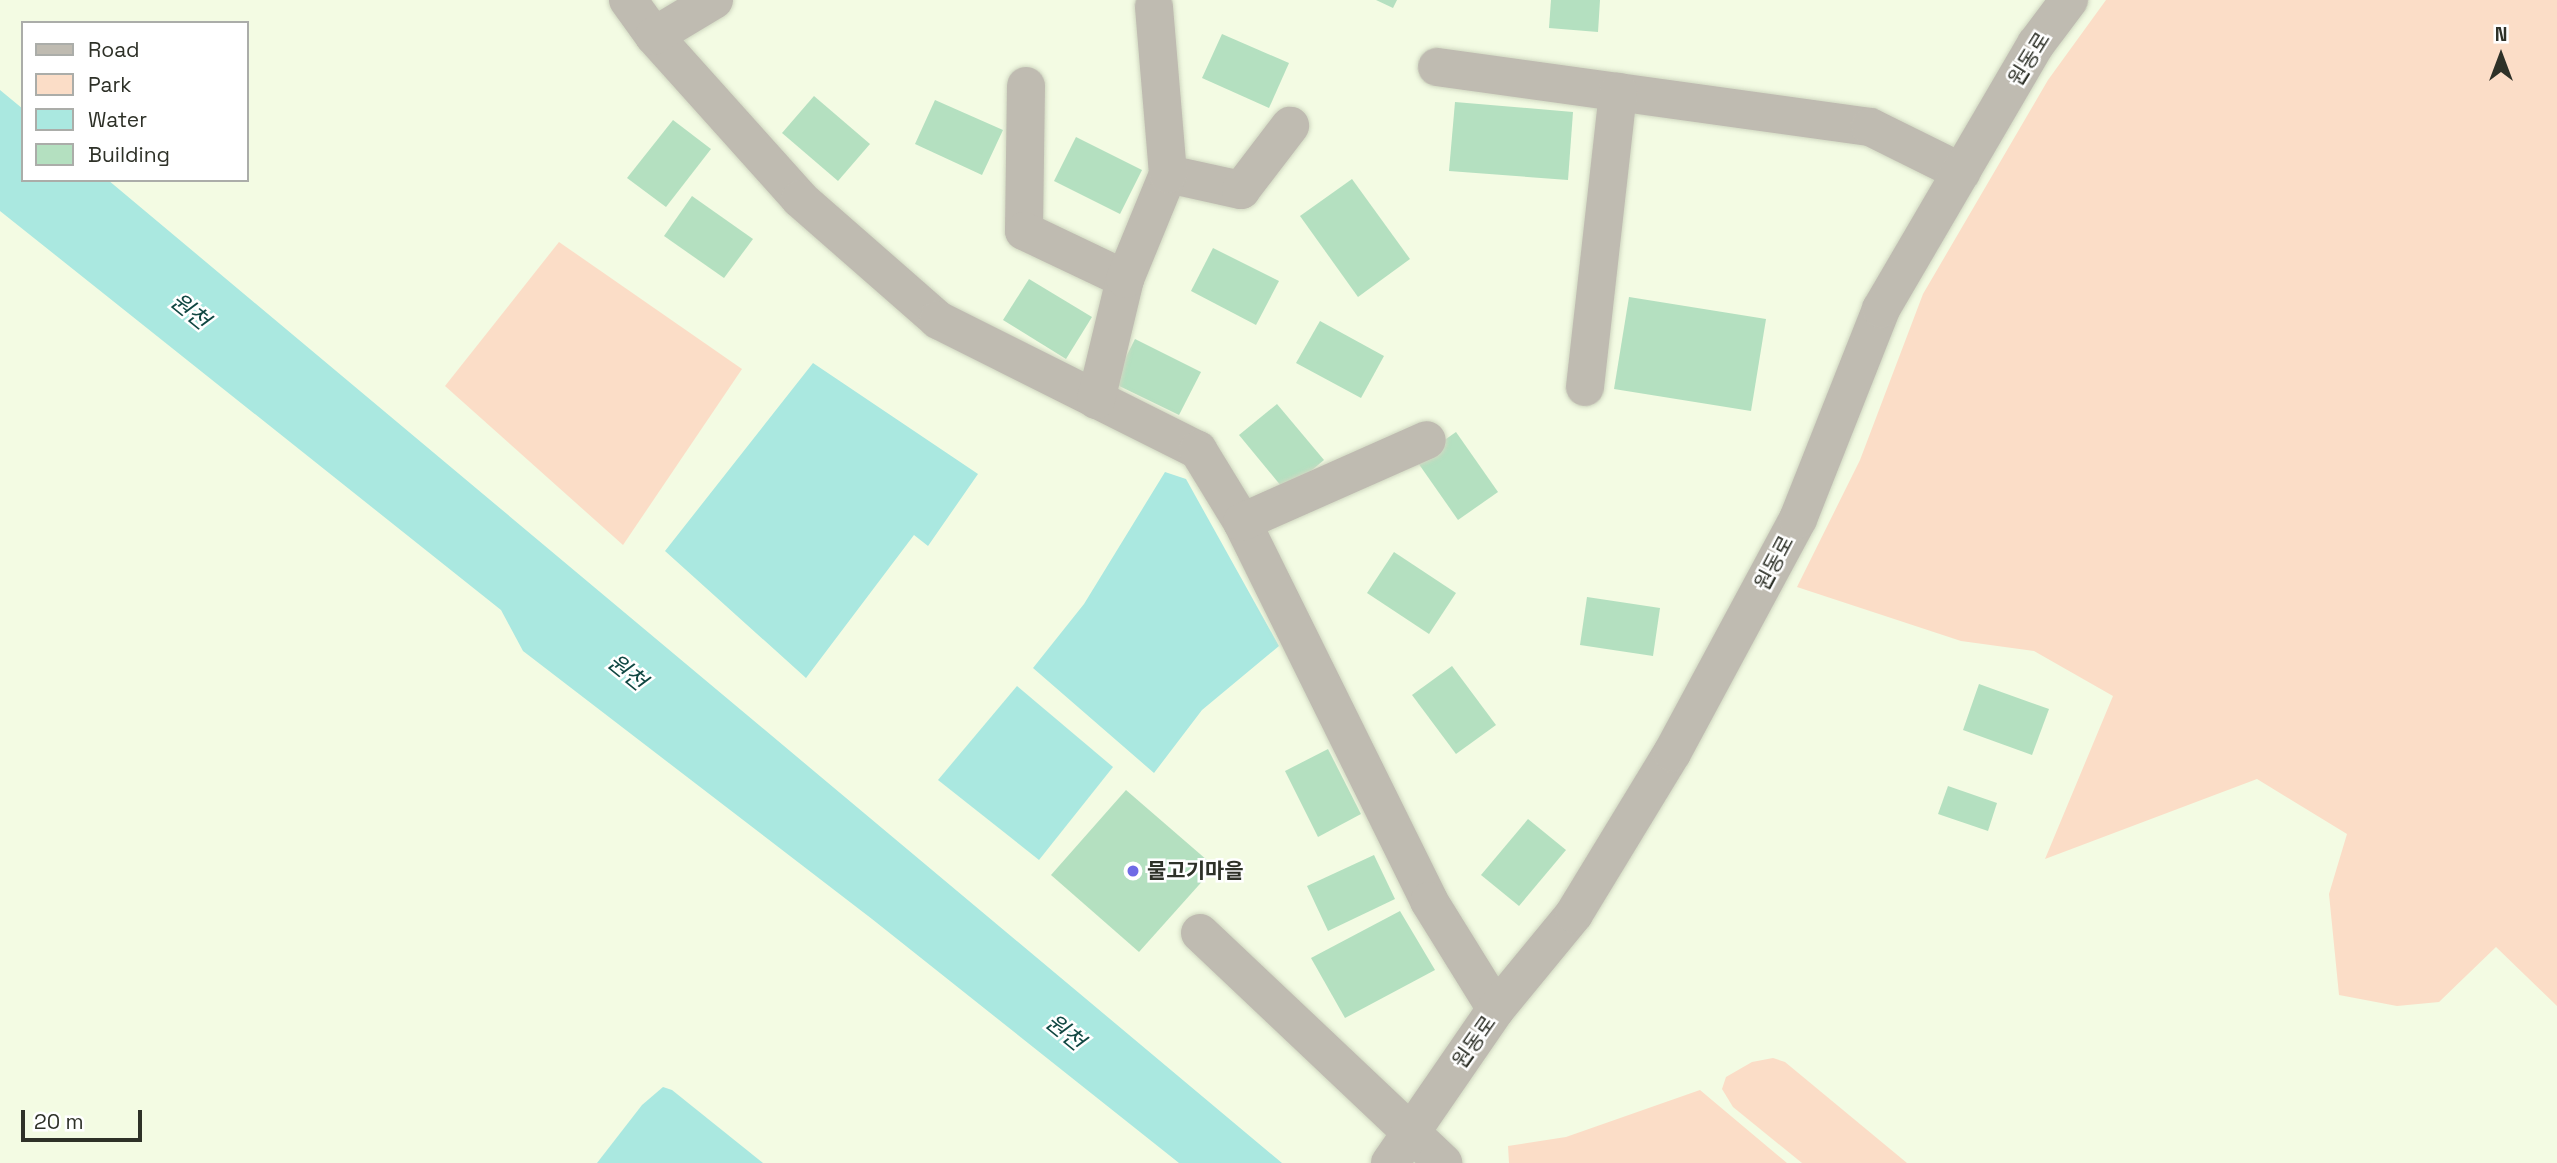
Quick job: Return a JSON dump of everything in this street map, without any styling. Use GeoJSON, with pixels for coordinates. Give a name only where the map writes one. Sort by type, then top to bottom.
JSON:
{"type":"FeatureCollection","features":[{"type":"Feature","properties":{"kind":"street"},"geometry":{"type":"LineString","coordinates":[[628,0],[654,36],[800,199],[938,320],[1198,450],[1242,522],[1429,901],[1496,1009]]}},
{"type":"Feature","properties":{"kind":"street"},"geometry":{"type":"LineString","coordinates":[[654,36],[714,0]]}},
{"type":"Feature","properties":{"kind":"street","name":"원동로"},"geometry":{"type":"LineString","coordinates":[[1400,1149],[1496,1009],[1574,914],[1672,753],[1798,519],[1881,309],[2036,44],[2069,0]]}},
{"type":"Feature","properties":{"kind":"street"},"geometry":{"type":"LineString","coordinates":[[1096,400],[1125,279],[1168,174],[1154,7]]}},
{"type":"Feature","properties":{"kind":"street"},"geometry":{"type":"LineString","coordinates":[[1437,67],[1870,127],[1961,172]]}},
{"type":"Feature","properties":{"kind":"street"},"geometry":{"type":"LineString","coordinates":[[1026,86],[1024,231],[1125,279]]}},
{"type":"Feature","properties":{"kind":"street"},"geometry":{"type":"LineString","coordinates":[[1585,387],[1618,92]]}},
{"type":"Feature","properties":{"kind":"street"},"geometry":{"type":"LineString","coordinates":[[1168,174],[1241,190],[1290,126]]}},
{"type":"Feature","properties":{"kind":"street"},"geometry":{"type":"LineString","coordinates":[[1242,522],[1427,440]]}},
{"type":"Feature","properties":{"kind":"street"},"geometry":{"type":"LineString","coordinates":[[1200,933],[1400,1149],[1443,1163]]}},
{"type":"Feature","properties":{"kind":"green space"},"geometry":{"type":"Polygon","coordinates":[[[2106,0],[2557,0],[2557,1006],[2496,947],[2439,1002],[2397,1006],[2339,995],[2329,894],[2347,834],[2257,779],[2045,859],[2113,696],[2034,651],[1961,641],[1797,587],[1860,460],[1923,294],[2048,80],[2106,0]]]}},
{"type":"Feature","properties":{"kind":"green space"},"geometry":{"type":"Polygon","coordinates":[[[559,242],[742,369],[623,545],[445,386],[559,242]]]}},
{"type":"Feature","properties":{"kind":"green space"},"geometry":{"type":"Polygon","coordinates":[[[1773,1058],[1785,1062],[1907,1163],[1802,1163],[1733,1107],[1722,1089],[1726,1077],[1752,1062],[1773,1058]]]}},
{"type":"Feature","properties":{"kind":"green space"},"geometry":{"type":"Polygon","coordinates":[[[1700,1090],[1787,1163],[1509,1163],[1508,1146],[1566,1137],[1700,1090]]]}},
{"type":"Feature","properties":{"kind":"water","name":"원천"},"geometry":{"type":"Polygon","coordinates":[[[0,90],[21,107],[21,182],[110,182],[1282,1163],[1179,1163],[872,919],[523,651],[501,610],[0,211],[0,90]]]}},
{"type":"Feature","properties":{"kind":"water"},"geometry":{"type":"Polygon","coordinates":[[[813,363],[978,474],[928,546],[914,535],[806,678],[665,551],[813,363]]]}},
{"type":"Feature","properties":{"kind":"water"},"geometry":{"type":"Polygon","coordinates":[[[1165,472],[1186,479],[1279,646],[1202,710],[1154,773],[1033,668],[1084,604],[1165,472]]]}},
{"type":"Feature","properties":{"kind":"water"},"geometry":{"type":"Polygon","coordinates":[[[1017,686],[1113,767],[1039,860],[938,780],[1017,686]]]}},
{"type":"Feature","properties":{"kind":"water"},"geometry":{"type":"Polygon","coordinates":[[[663,1087],[672,1090],[763,1163],[597,1163],[642,1105],[663,1087]]]}},
{"type":"Feature","properties":{"kind":"building"},"geometry":{"type":"Polygon","coordinates":[[[1376,0],[1397,0],[1393,8],[1376,0]]]}},
{"type":"Feature","properties":{"kind":"building"},"geometry":{"type":"Polygon","coordinates":[[[1551,0],[1600,0],[1598,32],[1549,28],[1551,0]]]}},
{"type":"Feature","properties":{"kind":"building"},"geometry":{"type":"Polygon","coordinates":[[[1222,34],[1289,63],[1269,108],[1202,78],[1222,34]]]}},
{"type":"Feature","properties":{"kind":"building"},"geometry":{"type":"Polygon","coordinates":[[[814,96],[870,144],[838,181],[782,133],[814,96]]]}},
{"type":"Feature","properties":{"kind":"building"},"geometry":{"type":"Polygon","coordinates":[[[935,100],[1003,130],[982,175],[915,144],[935,100]]]}},
{"type":"Feature","properties":{"kind":"building"},"geometry":{"type":"Polygon","coordinates":[[[1455,102],[1573,112],[1568,180],[1449,171],[1455,102]]]}},
{"type":"Feature","properties":{"kind":"building"},"geometry":{"type":"Polygon","coordinates":[[[673,120],[711,149],[666,207],[627,178],[673,120]]]}},
{"type":"Feature","properties":{"kind":"building"},"geometry":{"type":"Polygon","coordinates":[[[1076,137],[1142,170],[1120,214],[1054,181],[1076,137]]]}},
{"type":"Feature","properties":{"kind":"building"},"geometry":{"type":"Polygon","coordinates":[[[1352,179],[1410,259],[1358,297],[1300,216],[1352,179]]]}},
{"type":"Feature","properties":{"kind":"building"},"geometry":{"type":"Polygon","coordinates":[[[692,196],[753,239],[724,278],[664,236],[692,196]]]}},
{"type":"Feature","properties":{"kind":"building"},"geometry":{"type":"Polygon","coordinates":[[[1213,248],[1279,281],[1256,325],[1191,291],[1213,248]]]}},
{"type":"Feature","properties":{"kind":"building"},"geometry":{"type":"Polygon","coordinates":[[[1029,279],[1092,317],[1066,359],[1003,320],[1029,279]]]}},
{"type":"Feature","properties":{"kind":"building"},"geometry":{"type":"Polygon","coordinates":[[[1629,297],[1766,319],[1751,411],[1614,389],[1629,297]]]}},
{"type":"Feature","properties":{"kind":"building"},"geometry":{"type":"Polygon","coordinates":[[[1320,321],[1384,356],[1361,398],[1296,363],[1320,321]]]}},
{"type":"Feature","properties":{"kind":"building"},"geometry":{"type":"Polygon","coordinates":[[[1135,339],[1201,372],[1179,415],[1113,383],[1135,339]]]}},
{"type":"Feature","properties":{"kind":"building"},"geometry":{"type":"Polygon","coordinates":[[[1277,404],[1324,460],[1286,492],[1239,435],[1277,404]]]}},
{"type":"Feature","properties":{"kind":"building"},"geometry":{"type":"Polygon","coordinates":[[[1456,432],[1498,492],[1458,520],[1416,460],[1456,432]]]}},
{"type":"Feature","properties":{"kind":"building"},"geometry":{"type":"Polygon","coordinates":[[[1394,552],[1456,593],[1429,634],[1367,593],[1394,552]]]}},
{"type":"Feature","properties":{"kind":"building"},"geometry":{"type":"Polygon","coordinates":[[[1587,597],[1660,608],[1653,656],[1580,645],[1587,597]]]}},
{"type":"Feature","properties":{"kind":"building"},"geometry":{"type":"Polygon","coordinates":[[[1452,666],[1496,725],[1456,754],[1412,695],[1452,666]]]}},
{"type":"Feature","properties":{"kind":"building"},"geometry":{"type":"Polygon","coordinates":[[[1979,684],[2049,709],[2032,755],[1963,730],[1979,684]]]}},
{"type":"Feature","properties":{"kind":"building"},"geometry":{"type":"Polygon","coordinates":[[[1328,749],[1361,814],[1318,837],[1285,771],[1328,749]]]}},
{"type":"Feature","properties":{"kind":"building"},"geometry":{"type":"Polygon","coordinates":[[[1948,786],[1997,803],[1988,831],[1938,814],[1948,786]]]}},
{"type":"Feature","properties":{"kind":"building","name":"물고기마을"},"geometry":{"type":"Polygon","coordinates":[[[1126,790],[1215,867],[1139,952],[1051,875],[1126,790]]]}},
{"type":"Feature","properties":{"kind":"building"},"geometry":{"type":"Polygon","coordinates":[[[1528,819],[1566,850],[1519,906],[1481,875],[1528,819]]]}},
{"type":"Feature","properties":{"kind":"building"},"geometry":{"type":"Polygon","coordinates":[[[1374,855],[1395,899],[1328,931],[1307,886],[1374,855]]]}},
{"type":"Feature","properties":{"kind":"building"},"geometry":{"type":"Polygon","coordinates":[[[1400,911],[1435,970],[1345,1018],[1311,958],[1400,911]]]}},
{"type":"Feature","properties":{"kind":"place","name":"물고기마을"},"geometry":{"type":"Point","coordinates":[1133,871]}}]}
